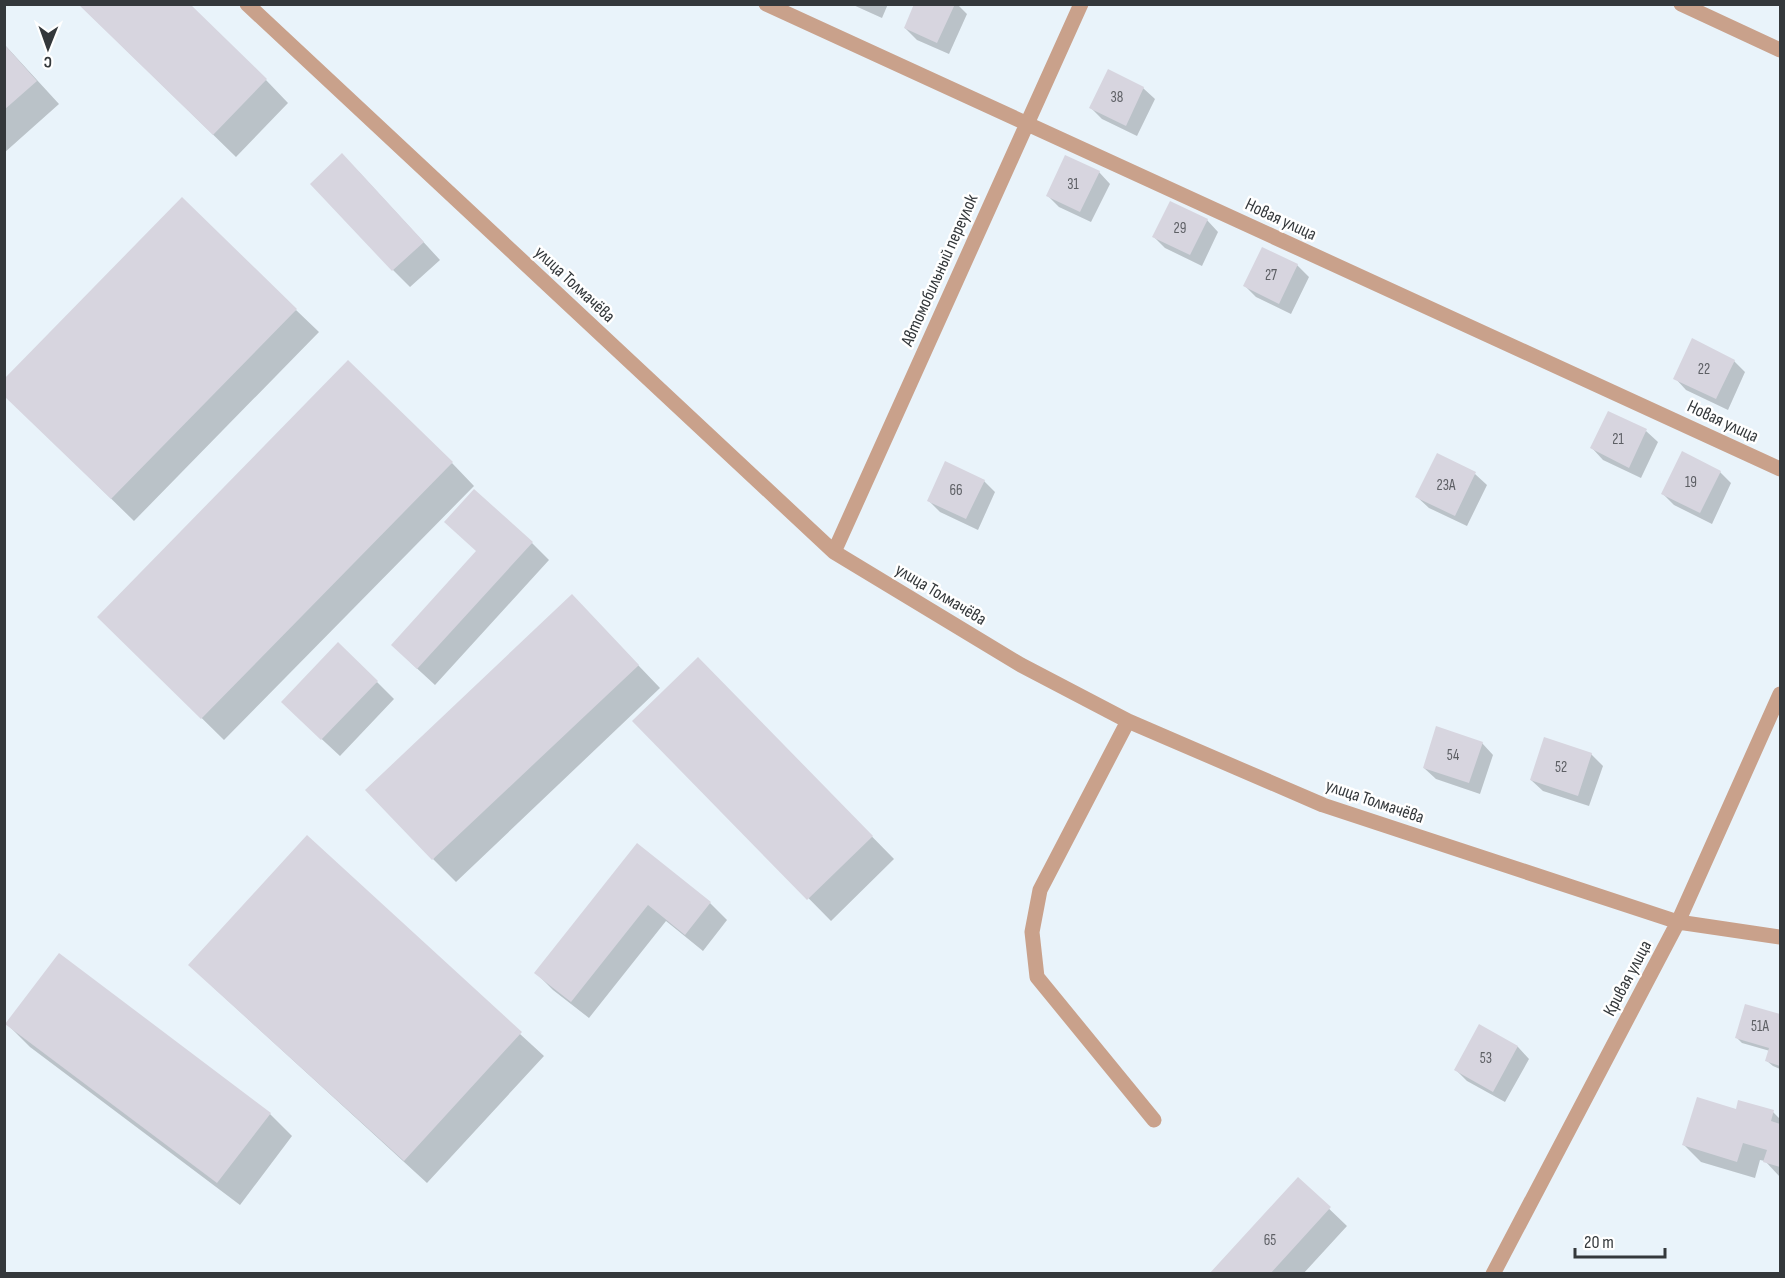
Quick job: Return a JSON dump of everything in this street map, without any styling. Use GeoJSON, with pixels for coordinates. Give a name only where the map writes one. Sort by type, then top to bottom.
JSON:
{"type":"FeatureCollection","features":[{"type":"Feature","properties":{"kind":"street","name":"улица Толмачёва"},"geometry":{"type":"LineString","coordinates":[[247,4],[834,552],[1021,665],[1128,721],[1323,805],[1678,922],[1780,937]]}},
{"type":"Feature","properties":{"kind":"street","name":"Новая улица"},"geometry":{"type":"LineString","coordinates":[[766,4],[1780,469]]}},
{"type":"Feature","properties":{"kind":"street","name":"Автомобильный переулок"},"geometry":{"type":"LineString","coordinates":[[834,552],[1081,4]]}},
{"type":"Feature","properties":{"kind":"street"},"geometry":{"type":"LineString","coordinates":[[1681,4],[1780,50]]}},
{"type":"Feature","properties":{"kind":"street","name":"Кривая улица"},"geometry":{"type":"LineString","coordinates":[[1493,1274],[1678,922],[1780,694]]}},
{"type":"Feature","properties":{"kind":"street"},"geometry":{"type":"LineString","coordinates":[[1128,721],[1040,890],[1032,932],[1037,977],[1154,1120]]}},
{"type":"Feature","properties":{"kind":"building"},"geometry":{"type":"Polygon","coordinates":[[[78,4],[190,4],[267,79],[213,135],[78,4]]]}},
{"type":"Feature","properties":{"kind":"building"},"geometry":{"type":"Polygon","coordinates":[[[914,4],[955,4],[937,43],[904,28],[914,4]]]}},
{"type":"Feature","properties":{"kind":"building"},"geometry":{"type":"Polygon","coordinates":[[[4,44],[37,81],[4,110],[4,44]]]}},
{"type":"Feature","properties":{"kind":"building"},"geometry":{"type":"Polygon","coordinates":[[[1108,69],[1144,87],[1126,126],[1089,108],[1108,69]]]}},
{"type":"Feature","properties":{"kind":"building"},"geometry":{"type":"Polygon","coordinates":[[[342,153],[424,242],[392,271],[310,184],[342,153]]]}},
{"type":"Feature","properties":{"kind":"building"},"geometry":{"type":"Polygon","coordinates":[[[1065,155],[1100,171],[1080,212],[1046,196],[1065,155]]]}},
{"type":"Feature","properties":{"kind":"building"},"geometry":{"type":"Polygon","coordinates":[[[182,197],[297,309],[111,499],[4,396],[4,379],[182,197]]]}},
{"type":"Feature","properties":{"kind":"building"},"geometry":{"type":"Polygon","coordinates":[[[1170,201],[1208,219],[1190,255],[1152,237],[1170,201]]]}},
{"type":"Feature","properties":{"kind":"building"},"geometry":{"type":"Polygon","coordinates":[[[1262,247],[1298,264],[1279,304],[1243,286],[1262,247]]]}},
{"type":"Feature","properties":{"kind":"building"},"geometry":{"type":"Polygon","coordinates":[[[1692,338],[1735,360],[1716,399],[1673,379],[1692,338]]]}},
{"type":"Feature","properties":{"kind":"building"},"geometry":{"type":"Polygon","coordinates":[[[348,360],[453,462],[201,719],[97,617],[348,360]]]}},
{"type":"Feature","properties":{"kind":"building"},"geometry":{"type":"Polygon","coordinates":[[[1608,411],[1647,429],[1629,468],[1590,448],[1608,411]]]}},
{"type":"Feature","properties":{"kind":"building"},"geometry":{"type":"Polygon","coordinates":[[[1682,451],[1721,471],[1700,513],[1661,494],[1682,451]]]}},
{"type":"Feature","properties":{"kind":"building"},"geometry":{"type":"Polygon","coordinates":[[[1437,453],[1476,472],[1455,516],[1415,497],[1437,453]]]}},
{"type":"Feature","properties":{"kind":"building"},"geometry":{"type":"Polygon","coordinates":[[[945,461],[985,480],[966,519],[927,501],[945,461]]]}},
{"type":"Feature","properties":{"kind":"building"},"geometry":{"type":"Polygon","coordinates":[[[474,489],[533,542],[417,669],[391,645],[476,551],[444,522],[474,489]]]}},
{"type":"Feature","properties":{"kind":"building"},"geometry":{"type":"Polygon","coordinates":[[[572,594],[639,665],[432,860],[365,790],[572,594]]]}},
{"type":"Feature","properties":{"kind":"building"},"geometry":{"type":"Polygon","coordinates":[[[338,642],[378,681],[321,740],[281,702],[338,642]]]}},
{"type":"Feature","properties":{"kind":"building"},"geometry":{"type":"Polygon","coordinates":[[[698,657],[873,836],[807,900],[632,721],[698,657]]]}},
{"type":"Feature","properties":{"kind":"building"},"geometry":{"type":"Polygon","coordinates":[[[1436,726],[1483,742],[1469,783],[1423,768],[1436,726]]]}},
{"type":"Feature","properties":{"kind":"building"},"geometry":{"type":"Polygon","coordinates":[[[1544,737],[1592,753],[1578,796],[1530,780],[1544,737]]]}},
{"type":"Feature","properties":{"kind":"building"},"geometry":{"type":"Polygon","coordinates":[[[307,835],[522,1032],[404,1161],[188,965],[307,835]]]}},
{"type":"Feature","properties":{"kind":"building"},"geometry":{"type":"Polygon","coordinates":[[[637,843],[711,902],[685,935],[648,905],[571,1002],[534,973],[637,843]]]}},
{"type":"Feature","properties":{"kind":"building"},"geometry":{"type":"Polygon","coordinates":[[[59,953],[271,1113],[217,1183],[5,1024],[59,953]]]}},
{"type":"Feature","properties":{"kind":"building"},"geometry":{"type":"Polygon","coordinates":[[[1745,1004],[1780,1014],[1780,1066],[1765,1061],[1769,1048],[1735,1038],[1745,1004]]]}},
{"type":"Feature","properties":{"kind":"building"},"geometry":{"type":"Polygon","coordinates":[[[1479,1024],[1518,1046],[1493,1092],[1454,1070],[1479,1024]]]}},
{"type":"Feature","properties":{"kind":"building"},"geometry":{"type":"Polygon","coordinates":[[[1697,1097],[1736,1109],[1738,1100],[1774,1110],[1771,1121],[1780,1124],[1780,1167],[1763,1162],[1767,1150],[1743,1143],[1737,1162],[1682,1145],[1697,1097]]]}},
{"type":"Feature","properties":{"kind":"building"},"geometry":{"type":"Polygon","coordinates":[[[1298,1177],[1331,1207],[1270,1274],[1209,1274],[1298,1177]]]}}]}
